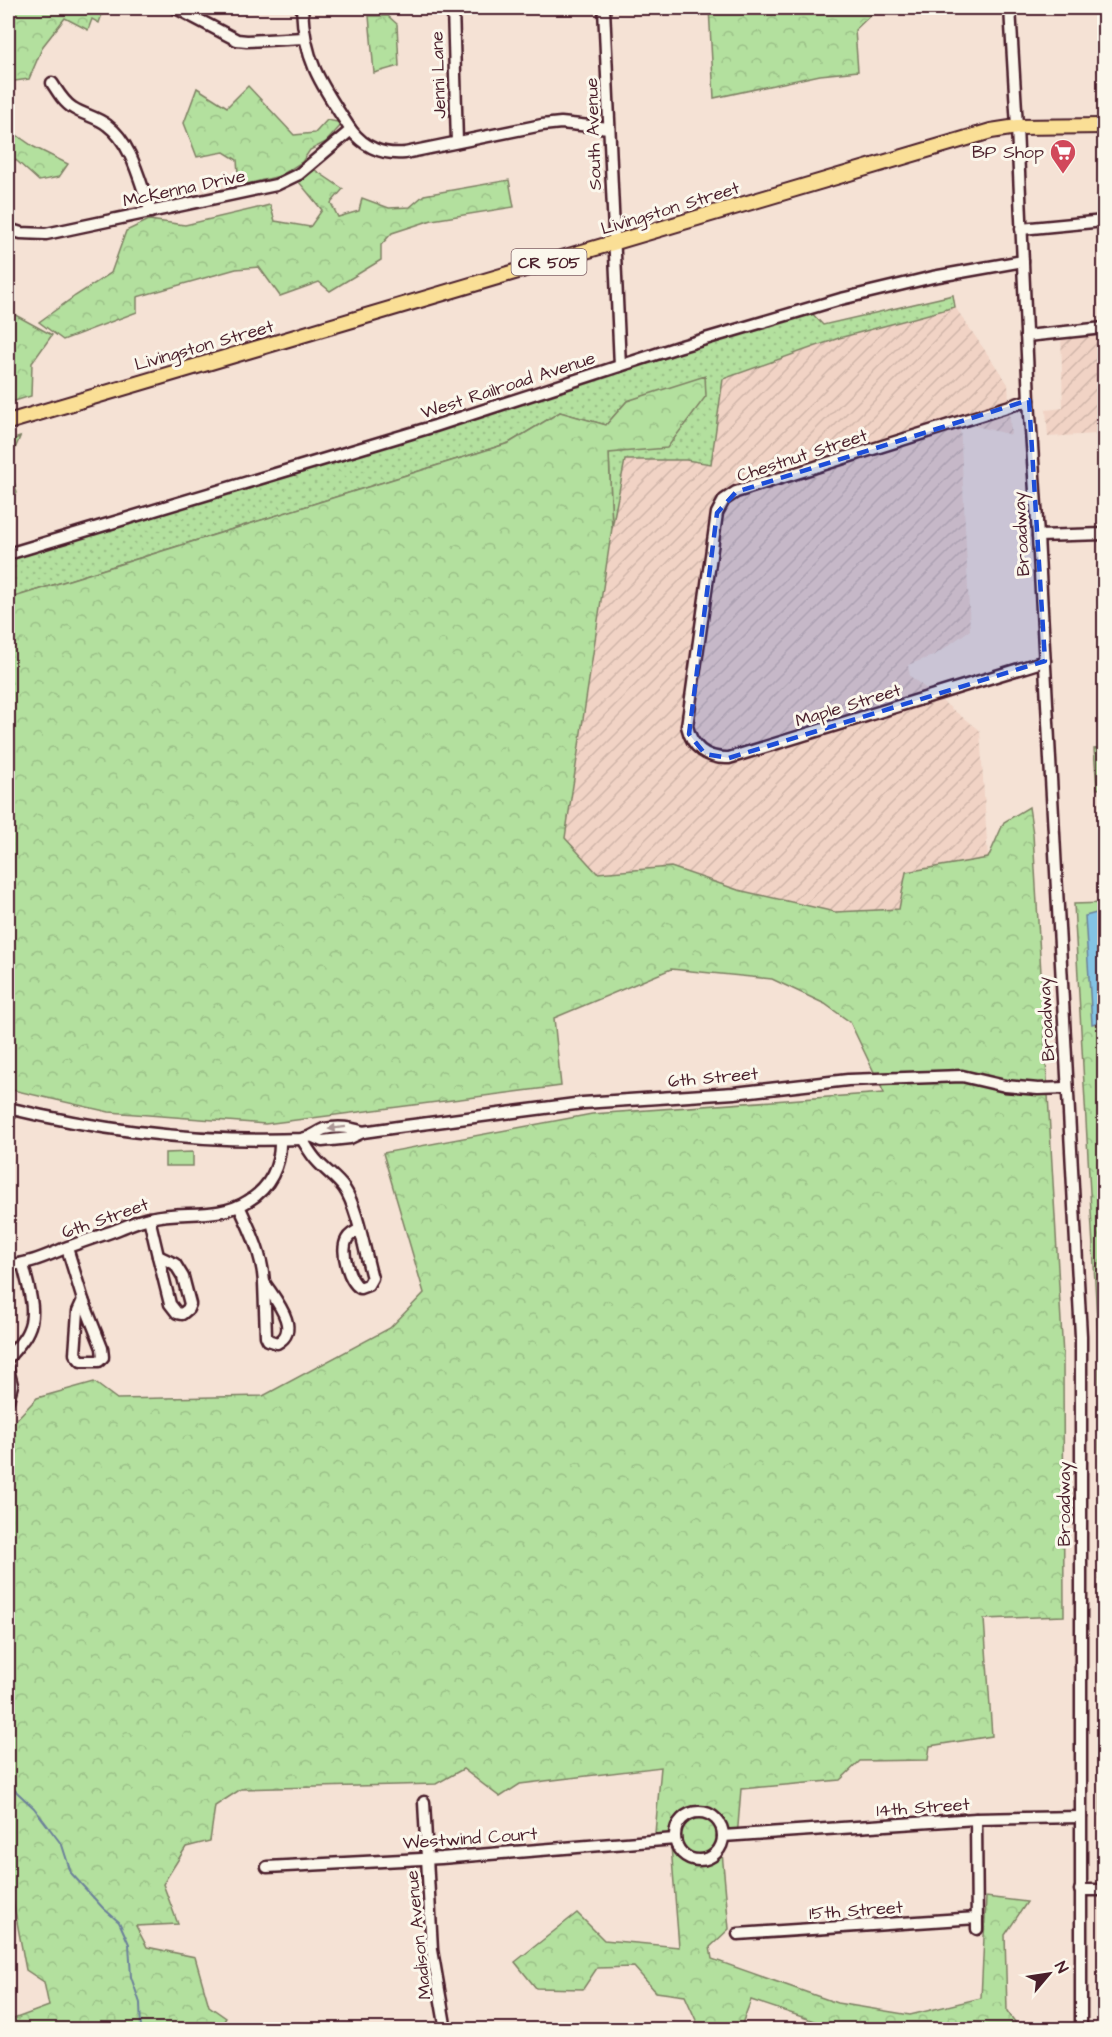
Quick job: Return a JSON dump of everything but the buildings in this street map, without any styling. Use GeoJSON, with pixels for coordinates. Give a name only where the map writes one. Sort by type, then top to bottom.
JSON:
{"type":"FeatureCollection","features":[{"type":"Feature","properties":{"kind":"main road","name":"Livingston Street"},"geometry":{"type":"LineString","coordinates":[[8,422],[991,131],[1017,127],[1104,126]]}},
{"type":"Feature","properties":{"kind":"street"},"geometry":{"type":"LineString","coordinates":[[176,8],[237,40],[304,38]]}},
{"type":"Feature","properties":{"kind":"street"},"geometry":{"type":"LineString","coordinates":[[302,8],[304,38],[319,81],[351,130],[372,149],[393,154],[561,123],[609,128]]}},
{"type":"Feature","properties":{"kind":"street","name":"Jenni Lane"},"geometry":{"type":"LineString","coordinates":[[453,8],[457,142]]}},
{"type":"Feature","properties":{"kind":"street","name":"South Avenue"},"geometry":{"type":"LineString","coordinates":[[604,8],[620,366]]}},
{"type":"Feature","properties":{"kind":"street","name":"Broadway"},"geometry":{"type":"LineString","coordinates":[[1010,8],[1029,400],[1081,1336],[1081,2030]]}},
{"type":"Feature","properties":{"kind":"street"},"geometry":{"type":"LineString","coordinates":[[52,83],[73,108],[107,125],[118,138],[131,157],[151,212]]}},
{"type":"Feature","properties":{"kind":"street","name":"McKenna Drive"},"geometry":{"type":"LineString","coordinates":[[8,229],[21,233],[46,234],[276,186],[299,174],[351,130]]}},
{"type":"Feature","properties":{"kind":"street"},"geometry":{"type":"LineString","coordinates":[[1021,229],[1104,221]]}},
{"type":"Feature","properties":{"kind":"street","name":"West Railroad Avenue"},"geometry":{"type":"LineString","coordinates":[[8,554],[435,426],[620,366],[841,299],[933,277],[1023,261]]}},
{"type":"Feature","properties":{"kind":"street"},"geometry":{"type":"LineString","coordinates":[[1026,336],[1104,328]]}},
{"type":"Feature","properties":{"kind":"street","name":"Chestnut Street"},"geometry":{"type":"LineString","coordinates":[[688,713],[717,513],[724,500],[736,492],[1029,400]]}},
{"type":"Feature","properties":{"kind":"street"},"geometry":{"type":"LineString","coordinates":[[1038,536],[1104,534]]}},
{"type":"Feature","properties":{"kind":"street","name":"Maple Street"},"geometry":{"type":"LineString","coordinates":[[688,713],[689,734],[699,749],[713,757],[729,758],[1045,661]]}},
{"type":"Feature","properties":{"kind":"street","name":"6th Street"},"geometry":{"type":"LineString","coordinates":[[8,1108],[86,1125],[142,1134],[227,1141],[307,1138],[322,1141],[350,1138],[363,1132],[583,1103],[734,1093],[848,1080],[962,1076],[1005,1086],[1038,1089],[1066,1088]]}},
{"type":"Feature","properties":{"kind":"street"},"geometry":{"type":"LineString","coordinates":[[307,1138],[317,1161],[348,1193],[359,1230],[372,1278],[368,1285],[360,1288],[355,1285],[351,1276],[345,1248],[349,1236],[359,1230]]}},
{"type":"Feature","properties":{"kind":"street","name":"6th Street"},"geometry":{"type":"LineString","coordinates":[[8,1266],[43,1259],[149,1218],[170,1214],[216,1212],[239,1206],[260,1192],[271,1178],[278,1163],[280,1140]]}},
{"type":"Feature","properties":{"kind":"street"},"geometry":{"type":"LineString","coordinates":[[239,1206],[262,1259],[266,1336],[268,1340],[277,1343],[281,1341],[286,1332],[286,1318],[264,1282]]}},
{"type":"Feature","properties":{"kind":"street"},"geometry":{"type":"LineString","coordinates":[[149,1218],[158,1256],[170,1304],[177,1313],[182,1314],[190,1304],[183,1277],[175,1264],[158,1256]]}},
{"type":"Feature","properties":{"kind":"street"},"geometry":{"type":"LineString","coordinates":[[67,1248],[82,1300],[102,1348],[103,1357],[99,1361],[81,1361],[75,1354],[78,1311],[82,1300]]}},
{"type":"Feature","properties":{"kind":"street"},"geometry":{"type":"LineString","coordinates":[[8,1358],[26,1336],[31,1322],[31,1304],[23,1264]]}},
{"type":"Feature","properties":{"kind":"street"},"geometry":{"type":"LineString","coordinates":[[8,1369],[12,1385],[8,1400]]}},
{"type":"Feature","properties":{"kind":"street","name":"Madison Avenue"},"geometry":{"type":"LineString","coordinates":[[424,1802],[432,1950],[446,2030]]}},
{"type":"Feature","properties":{"kind":"street"},"geometry":{"type":"LineString","coordinates":[[698,1812],[713,1816],[723,1836],[718,1852],[704,1860],[688,1858],[677,1846],[675,1839],[679,1823],[698,1812]]}},
{"type":"Feature","properties":{"kind":"street","name":"14th Street"},"geometry":{"type":"LineString","coordinates":[[723,1836],[976,1820],[1081,1817]]}},
{"type":"Feature","properties":{"kind":"street","name":"15th Street"},"geometry":{"type":"LineString","coordinates":[[738,1934],[977,1924],[976,1820]]}},
{"type":"Feature","properties":{"kind":"street","name":"Westwind Court"},"geometry":{"type":"LineString","coordinates":[[267,1867],[427,1859],[675,1839]]}},
{"type":"Feature","properties":{"kind":"street"},"geometry":{"type":"LineString","coordinates":[[1080,1890],[1104,1890]]}},
{"type":"Feature","properties":{"kind":"highlighted area"},"geometry":{"type":"Polygon","coordinates":[[[1029,400],[1045,661],[729,758],[705,754],[689,734],[717,513],[736,492],[1029,400]]]}},
{"type":"Feature","properties":{"kind":"shaded area"},"geometry":{"type":"Polygon","coordinates":[[[955,307],[1008,384],[1011,435],[960,422],[970,630],[935,655],[908,665],[910,676],[980,731],[988,858],[906,872],[899,909],[835,912],[738,890],[671,867],[597,873],[565,838],[612,528],[625,459],[686,460],[711,464],[723,379],[839,338],[955,307]]]}},
{"type":"Feature","properties":{"kind":"shaded area"},"geometry":{"type":"Polygon","coordinates":[[[1104,327],[1103,515],[1095,434],[1048,437],[1046,410],[1063,408],[1061,332],[1104,327]]]}},
{"type":"Feature","properties":{"kind":"green space"},"geometry":{"type":"Polygon","coordinates":[[[8,8],[109,8],[103,11],[99,23],[92,19],[88,30],[65,18],[43,46],[29,79],[8,82],[8,8]]]}},
{"type":"Feature","properties":{"kind":"green space"},"geometry":{"type":"Polygon","coordinates":[[[709,8],[878,8],[855,30],[858,71],[820,75],[714,98],[709,8]]]}},
{"type":"Feature","properties":{"kind":"green space"},"geometry":{"type":"Polygon","coordinates":[[[369,16],[388,16],[397,24],[399,66],[374,73],[369,16]]]}},
{"type":"Feature","properties":{"kind":"green space"},"geometry":{"type":"Polygon","coordinates":[[[248,86],[294,135],[315,133],[327,120],[343,123],[326,142],[310,150],[302,162],[280,176],[239,186],[237,160],[224,152],[197,157],[184,123],[197,88],[227,107],[248,86]]]}},
{"type":"Feature","properties":{"kind":"green space"},"geometry":{"type":"Polygon","coordinates":[[[8,129],[34,147],[68,164],[59,177],[39,181],[8,153],[8,129]]]}},
{"type":"Feature","properties":{"kind":"green space"},"geometry":{"type":"Polygon","coordinates":[[[315,170],[343,189],[331,203],[338,217],[359,211],[362,198],[389,208],[410,207],[424,195],[509,180],[514,207],[432,220],[392,233],[381,245],[381,260],[330,291],[319,282],[280,296],[259,267],[236,269],[137,297],[137,312],[63,340],[39,322],[111,273],[126,231],[149,220],[185,225],[270,205],[275,221],[310,227],[322,210],[299,182],[315,170]]]}},
{"type":"Feature","properties":{"kind":"green space"},"geometry":{"type":"Polygon","coordinates":[[[953,295],[955,307],[839,338],[723,379],[711,464],[686,460],[625,460],[612,528],[609,453],[627,401],[606,425],[560,412],[509,443],[8,599],[8,557],[808,309],[823,325],[953,295]]]}},
{"type":"Feature","properties":{"kind":"green space"},"geometry":{"type":"Polygon","coordinates":[[[8,311],[52,335],[32,363],[31,396],[8,403],[8,311]]]}},
{"type":"Feature","properties":{"kind":"green space"},"geometry":{"type":"Polygon","coordinates":[[[705,376],[706,396],[667,448],[609,453],[612,528],[565,838],[597,873],[671,867],[738,890],[835,912],[899,909],[906,872],[988,858],[1004,822],[1029,807],[1033,834],[1063,1356],[1064,1616],[984,1619],[992,1736],[930,1746],[928,1760],[860,1761],[840,1780],[741,1789],[737,1838],[721,1841],[729,1929],[710,1947],[712,1959],[837,2003],[910,2015],[981,1998],[986,1897],[1027,1902],[1005,1935],[1007,2011],[1018,2026],[1036,2029],[838,2029],[751,2000],[740,2029],[700,2029],[685,1996],[656,1992],[634,1967],[597,1968],[583,1989],[536,1988],[515,1962],[577,1913],[604,1940],[679,1947],[671,1846],[654,1844],[661,1767],[520,1784],[500,1797],[463,1769],[436,1784],[241,1789],[215,1806],[210,1841],[186,1847],[163,1884],[178,1924],[136,1926],[147,1947],[195,1957],[209,2006],[226,2018],[219,2029],[8,2030],[8,2021],[49,2006],[44,1982],[26,1970],[8,1874],[8,1428],[37,1398],[94,1382],[117,1399],[263,1396],[390,1328],[424,1293],[383,1153],[592,1114],[884,1093],[850,1022],[825,1004],[772,979],[671,969],[554,1018],[561,1086],[265,1124],[109,1112],[8,1089],[8,599],[509,443],[560,412],[606,425],[627,401],[705,376]]]}},
{"type":"Feature","properties":{"kind":"green space"},"geometry":{"type":"Polygon","coordinates":[[[20,437],[9,463],[17,493],[8,496],[8,441],[20,437]]]}},
{"type":"Feature","properties":{"kind":"green space"},"geometry":{"type":"Polygon","coordinates":[[[1104,748],[1104,788],[1097,789],[1094,749],[1104,748]]]}},
{"type":"Feature","properties":{"kind":"green space"},"geometry":{"type":"Polygon","coordinates":[[[1104,903],[1104,1856],[1101,1856],[1099,1355],[1074,904],[1104,903]]]}},
{"type":"Feature","properties":{"kind":"green space"},"geometry":{"type":"Polygon","coordinates":[[[193,1152],[193,1166],[165,1166],[165,1153],[193,1152]]]}},
{"type":"Feature","properties":{"kind":"water"},"geometry":{"type":"Polygon","coordinates":[[[1104,911],[1104,1021],[1092,1024],[1085,916],[1104,911]]]}},
{"type":"Feature","properties":{"kind":"waterway"},"geometry":{"type":"LineString","coordinates":[[8,1784],[34,1808],[62,1845],[71,1873],[119,1922],[129,1944],[131,1977],[140,2003],[141,2030]]}},
{"type":"Feature","properties":{"kind":"place","name":"BP Shop"},"geometry":{"type":"Point","coordinates":[1063,175]}}]}
